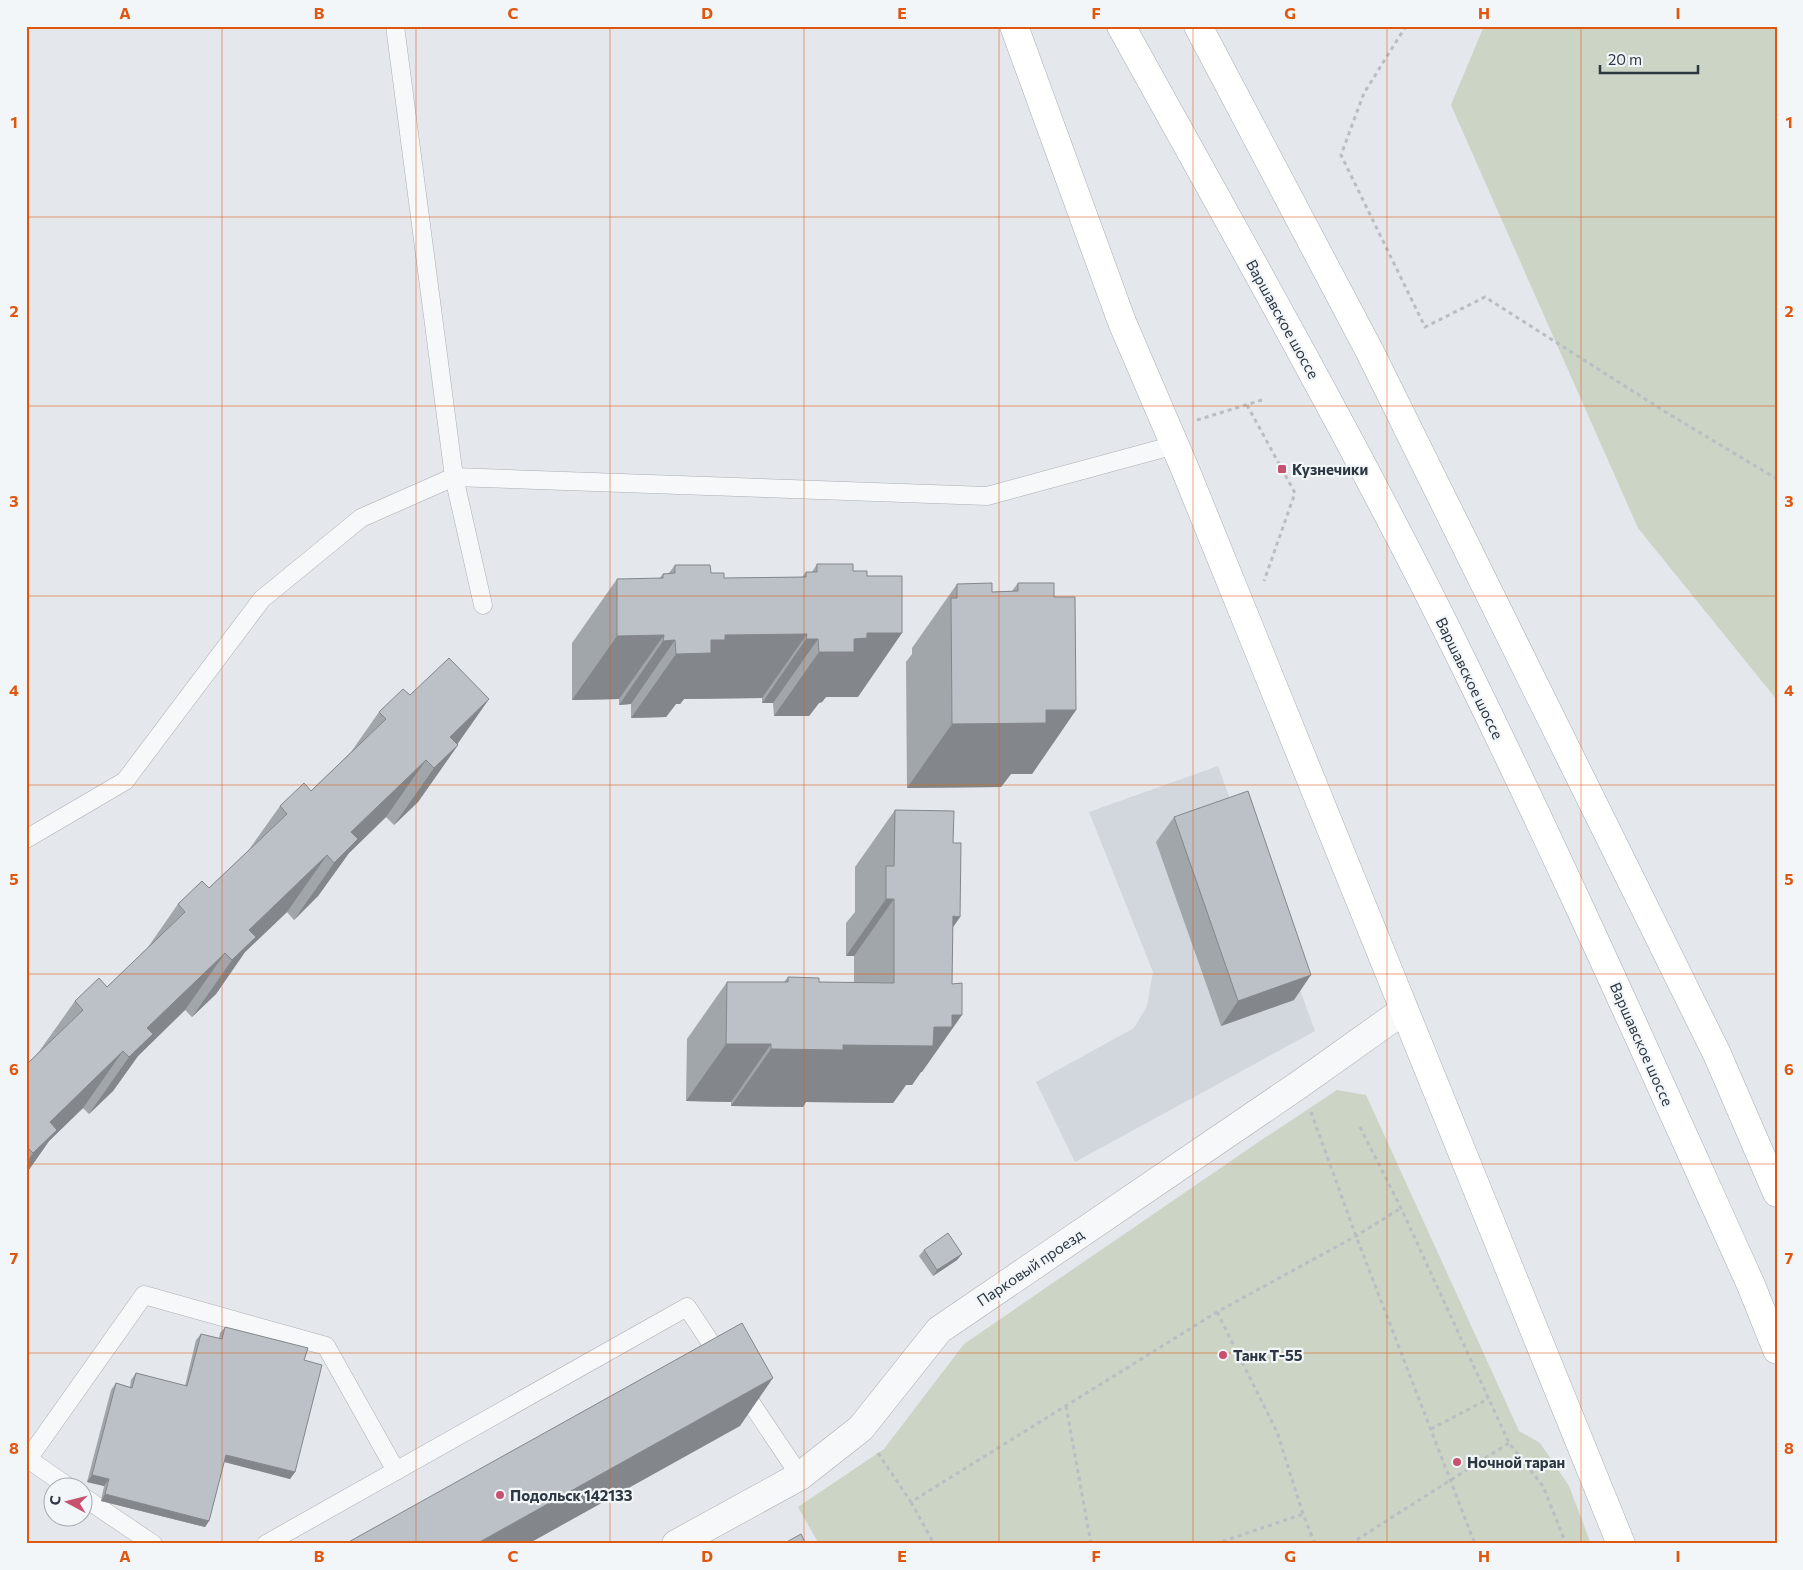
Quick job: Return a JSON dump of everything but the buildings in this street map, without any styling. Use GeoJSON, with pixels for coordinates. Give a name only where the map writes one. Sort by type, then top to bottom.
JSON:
{"type":"FeatureCollection","features":[{"type":"Feature","properties":{"kind":"main road"},"geometry":{"type":"LineString","coordinates":[[1014,26],[1122,322],[1175,445],[1621,1544]]}},
{"type":"Feature","properties":{"kind":"main road","name":"Варшавское шоссе"},"geometry":{"type":"LineString","coordinates":[[1121,26],[1330,404],[1429,594],[1571,886],[1751,1284],[1777,1350]]}},
{"type":"Feature","properties":{"kind":"main road"},"geometry":{"type":"LineString","coordinates":[[1198,26],[1379,370],[1717,1054],[1777,1193]]}},
{"type":"Feature","properties":{"kind":"street","name":"Парковый проезд"},"geometry":{"type":"LineString","coordinates":[[676,1544],[800,1476],[861,1428],[939,1330],[1300,1084],[1404,1010]]}},
{"type":"Feature","properties":{"kind":"lane"},"geometry":{"type":"LineString","coordinates":[[395,26],[454,477],[483,605]]}},
{"type":"Feature","properties":{"kind":"lane"},"geometry":{"type":"LineString","coordinates":[[26,839],[126,781],[262,599],[361,518],[454,477],[987,496],[1175,445]]}},
{"type":"Feature","properties":{"kind":"lane"},"geometry":{"type":"LineString","coordinates":[[56,1478],[28,1459],[144,1295],[326,1346],[396,1470]]}},
{"type":"Feature","properties":{"kind":"lane"},"geometry":{"type":"LineString","coordinates":[[266,1544],[687,1307],[800,1476]]}},
{"type":"Feature","properties":{"kind":"lane"},"geometry":{"type":"LineString","coordinates":[[92,1503],[153,1544]]}},
{"type":"Feature","properties":{"kind":"path"},"geometry":{"type":"LineString","coordinates":[[1406,26],[1364,93],[1341,155],[1424,327],[1485,297],[1664,411],[1777,479]]}},
{"type":"Feature","properties":{"kind":"path"},"geometry":{"type":"LineString","coordinates":[[1190,422],[1262,400]]}},
{"type":"Feature","properties":{"kind":"path"},"geometry":{"type":"LineString","coordinates":[[1246,405],[1295,493],[1248,625]]}},
{"type":"Feature","properties":{"kind":"path"},"geometry":{"type":"LineString","coordinates":[[1300,1084],[1356,1236],[1476,1544]]}},
{"type":"Feature","properties":{"kind":"path"},"geometry":{"type":"LineString","coordinates":[[1360,1127],[1401,1208],[1509,1443],[1543,1486],[1566,1544]]}},
{"type":"Feature","properties":{"kind":"path"},"geometry":{"type":"LineString","coordinates":[[912,1502],[1217,1312],[1356,1236],[1401,1208]]}},
{"type":"Feature","properties":{"kind":"path"},"geometry":{"type":"LineString","coordinates":[[1217,1312],[1277,1432],[1303,1514],[1316,1544]]}},
{"type":"Feature","properties":{"kind":"path"},"geometry":{"type":"LineString","coordinates":[[1431,1429],[1488,1399]]}},
{"type":"Feature","properties":{"kind":"path"},"geometry":{"type":"LineString","coordinates":[[1066,1406],[1091,1544]]}},
{"type":"Feature","properties":{"kind":"path"},"geometry":{"type":"LineString","coordinates":[[861,1428],[912,1502],[934,1544]]}},
{"type":"Feature","properties":{"kind":"path"},"geometry":{"type":"LineString","coordinates":[[1350,1544],[1509,1443]]}},
{"type":"Feature","properties":{"kind":"path"},"geometry":{"type":"LineString","coordinates":[[1215,1544],[1303,1514]]}},
{"type":"Feature","properties":{"kind":"shaded area"},"geometry":{"type":"Polygon","coordinates":[[[1218,766],[1315,1031],[1075,1162],[1036,1082],[1134,1028],[1147,1006],[1153,972],[1089,812],[1218,766]]]}},
{"type":"Feature","properties":{"kind":"green space"},"geometry":{"type":"Polygon","coordinates":[[[1484,26],[1777,26],[1777,700],[1638,528],[1451,105],[1484,26]]]}},
{"type":"Feature","properties":{"kind":"green space"},"geometry":{"type":"Polygon","coordinates":[[[1337,1090],[1366,1095],[1519,1431],[1540,1443],[1569,1486],[1591,1544],[819,1544],[798,1507],[884,1449],[964,1344],[1337,1090]]]}},
{"type":"Feature","properties":{"kind":"place","name":"Кузнечики"},"geometry":{"type":"Point","coordinates":[1282,469]}},
{"type":"Feature","properties":{"kind":"place","name":"Танк Т-55"},"geometry":{"type":"Point","coordinates":[1223,1355]}},
{"type":"Feature","properties":{"kind":"place","name":"Ночной таран"},"geometry":{"type":"Point","coordinates":[1457,1462]}},
{"type":"Feature","properties":{"kind":"place","name":"Подольск 142133"},"geometry":{"type":"Point","coordinates":[500,1495]}}]}
